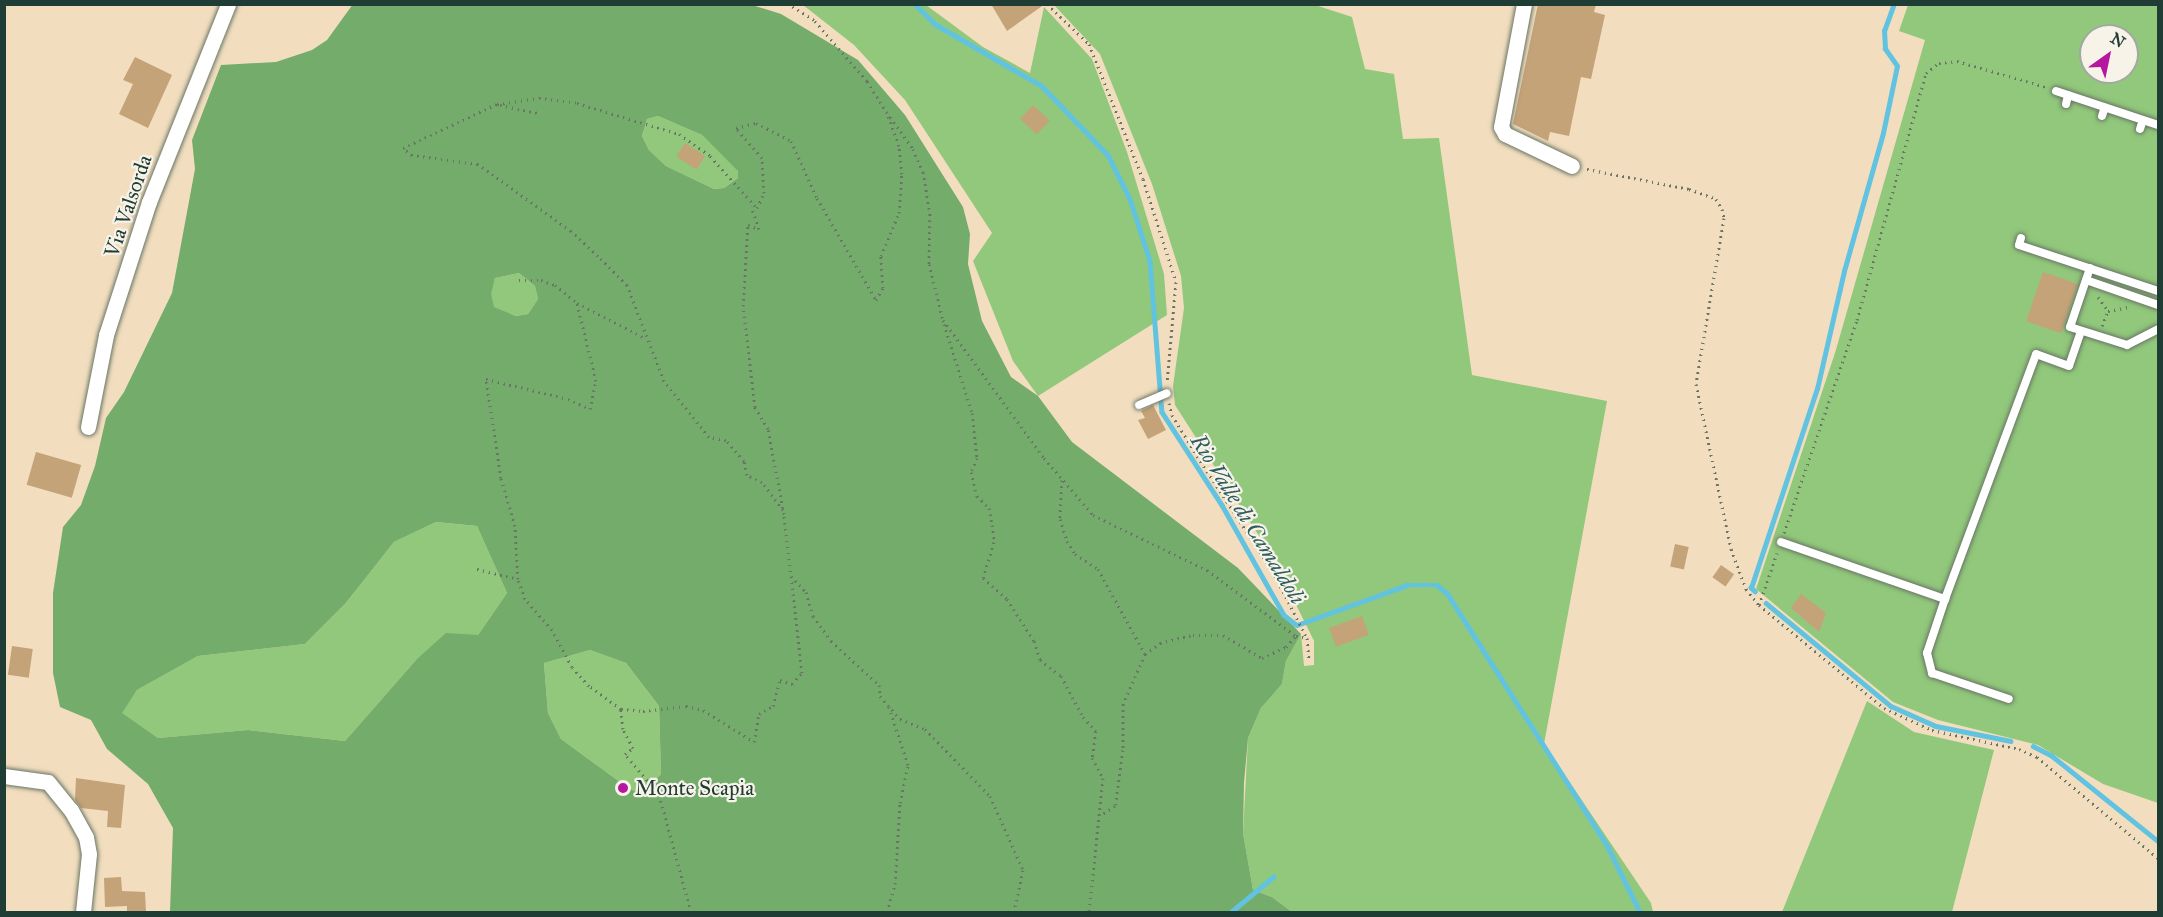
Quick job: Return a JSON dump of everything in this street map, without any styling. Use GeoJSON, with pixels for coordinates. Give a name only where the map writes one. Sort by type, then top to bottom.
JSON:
{"type":"FeatureCollection","features":[{"type":"Feature","properties":{"kind":"street","name":"Via Valsorda"},"geometry":{"type":"LineString","coordinates":[[88,427],[106,335],[149,202],[228,4]]}},
{"type":"Feature","properties":{"kind":"street"},"geometry":{"type":"LineString","coordinates":[[1524,4],[1501,127],[1505,134],[1572,166]]}},
{"type":"Feature","properties":{"kind":"street"},"geometry":{"type":"LineString","coordinates":[[4,776],[48,782],[71,810],[86,837],[89,854],[83,912]]}},
{"type":"Feature","properties":{"kind":"lane"},"geometry":{"type":"LineString","coordinates":[[2056,91],[2105,107],[2141,124],[2158,125]]}},
{"type":"Feature","properties":{"kind":"lane"},"geometry":{"type":"LineString","coordinates":[[2066,104],[2068,95]]}},
{"type":"Feature","properties":{"kind":"lane"},"geometry":{"type":"LineString","coordinates":[[2102,116],[2105,107]]}},
{"type":"Feature","properties":{"kind":"lane"},"geometry":{"type":"LineString","coordinates":[[2021,238],[2019,245],[2058,254],[2133,279],[2158,291]]}},
{"type":"Feature","properties":{"kind":"lane"},"geometry":{"type":"LineString","coordinates":[[2094,267],[2086,280],[2070,327],[2127,345],[2158,329]]}},
{"type":"Feature","properties":{"kind":"lane"},"geometry":{"type":"LineString","coordinates":[[2086,280],[2158,305]]}},
{"type":"Feature","properties":{"kind":"lane"},"geometry":{"type":"LineString","coordinates":[[2009,699],[1932,673],[1927,653],[2036,354],[2069,366],[2081,332]]}},
{"type":"Feature","properties":{"kind":"lane"},"geometry":{"type":"LineString","coordinates":[[1139,405],[1167,393]]}},
{"type":"Feature","properties":{"kind":"lane"},"geometry":{"type":"LineString","coordinates":[[1781,542],[1945,599]]}},
{"type":"Feature","properties":{"kind":"path"},"geometry":{"type":"LineString","coordinates":[[788,4],[814,20],[867,81],[913,149],[922,172],[930,214],[929,264],[943,320],[972,413],[977,459],[971,472],[977,496],[989,508],[992,525],[994,542],[982,578],[1007,599],[1034,641],[1040,660],[1061,676],[1083,717],[1096,731],[1092,758],[1103,778],[1101,815],[1092,860],[1089,912]]}},
{"type":"Feature","properties":{"kind":"path"},"geometry":{"type":"LineString","coordinates":[[1047,4],[1089,44],[1101,66],[1143,179],[1176,282],[1167,393],[1172,416],[1268,562],[1307,638],[1309,659]]}},
{"type":"Feature","properties":{"kind":"path"},"geometry":{"type":"LineString","coordinates":[[1759,605],[1857,320],[1926,73],[1939,63],[1957,61],[2038,85]]}},
{"type":"Feature","properties":{"kind":"path"},"geometry":{"type":"LineString","coordinates":[[577,303],[596,381],[590,409],[568,399],[486,379],[486,399],[501,478],[515,526],[518,579],[525,599],[552,630],[572,667],[589,686],[621,709],[643,711],[686,706],[703,710],[755,741],[759,714],[773,706],[780,680],[792,684],[802,673],[783,510],[768,429],[755,407],[743,306],[748,225],[759,229],[750,204],[710,156],[668,129],[578,103],[539,98],[497,104],[403,148],[412,155],[478,164],[571,231],[627,285],[645,338],[654,350],[664,381],[698,426],[709,437],[726,440],[744,461],[747,475],[762,482],[783,510]]}},
{"type":"Feature","properties":{"kind":"path"},"geometry":{"type":"LineString","coordinates":[[497,104],[539,113]]}},
{"type":"Feature","properties":{"kind":"path"},"geometry":{"type":"LineString","coordinates":[[750,204],[757,208],[764,193],[762,158],[736,128],[746,123],[756,123],[791,141],[817,198],[876,300],[883,288],[881,256],[899,213],[902,174],[899,146],[887,113]]}},
{"type":"Feature","properties":{"kind":"path"},"geometry":{"type":"LineString","coordinates":[[1604,172],[1689,189],[1716,200],[1722,209],[1696,384],[1731,549],[1746,589],[1759,605],[1884,708],[1932,730],[2019,749],[2037,757],[2158,858]]}},
{"type":"Feature","properties":{"kind":"path"},"geometry":{"type":"LineString","coordinates":[[519,280],[541,280],[555,285],[577,303],[645,338]]}},
{"type":"Feature","properties":{"kind":"path"},"geometry":{"type":"LineString","coordinates":[[943,320],[1062,480],[1093,515],[1207,570],[1296,636],[1307,638]]}},
{"type":"Feature","properties":{"kind":"path"},"geometry":{"type":"LineString","coordinates":[[1062,480],[1060,519],[1067,541],[1075,554],[1098,569],[1145,654]]}},
{"type":"Feature","properties":{"kind":"path"},"geometry":{"type":"LineString","coordinates":[[477,569],[518,579]]}},
{"type":"Feature","properties":{"kind":"path"},"geometry":{"type":"LineString","coordinates":[[790,575],[806,592],[813,616],[831,641],[879,685],[880,696],[900,719],[925,729],[990,796],[1023,870],[1014,912]]}},
{"type":"Feature","properties":{"kind":"path"},"geometry":{"type":"LineString","coordinates":[[1101,815],[1115,806],[1124,750],[1123,704],[1145,654],[1160,643],[1193,635],[1223,635],[1262,658],[1286,647],[1296,636]]}},
{"type":"Feature","properties":{"kind":"path"},"geometry":{"type":"LineString","coordinates":[[887,912],[896,884],[900,803],[908,765],[888,704]]}},
{"type":"Feature","properties":{"kind":"path"},"geometry":{"type":"LineString","coordinates":[[621,709],[623,729],[633,748],[625,754],[659,794],[691,912]]}},
{"type":"Feature","properties":{"kind":"green space"},"geometry":{"type":"Polygon","coordinates":[[[353,4],[752,5],[781,14],[858,60],[905,115],[963,207],[970,234],[968,264],[982,321],[1011,377],[1038,396],[1072,442],[1238,568],[1301,634],[1286,661],[1282,684],[1261,708],[1248,738],[1244,783],[1243,833],[1253,890],[1272,897],[1292,912],[170,912],[173,828],[148,784],[107,749],[91,720],[60,707],[53,673],[53,593],[63,527],[81,505],[95,466],[106,418],[124,392],[172,293],[195,169],[192,140],[221,65],[276,62],[312,50],[327,40],[353,4]],[[658,116],[647,119],[642,136],[649,150],[666,166],[714,189],[724,188],[738,178],[738,171],[702,135],[658,116]],[[519,273],[495,278],[491,294],[494,307],[516,316],[528,314],[538,299],[535,286],[519,273]],[[436,522],[394,542],[345,604],[305,644],[198,656],[137,690],[122,713],[158,738],[248,730],[345,741],[416,660],[446,633],[478,635],[507,593],[477,526],[436,522]],[[590,650],[544,663],[548,713],[561,739],[624,785],[636,792],[646,789],[661,774],[659,706],[626,663],[590,650]]]}},
{"type":"Feature","properties":{"kind":"green space"},"geometry":{"type":"Polygon","coordinates":[[[1312,4],[1352,17],[1365,69],[1394,74],[1403,139],[1439,138],[1472,375],[1607,401],[1544,744],[1651,903],[1653,912],[1292,912],[1272,897],[1253,890],[1243,833],[1248,738],[1261,708],[1282,684],[1286,661],[1301,634],[1304,666],[1314,665],[1314,641],[1272,556],[1175,405],[1173,386],[1184,308],[1181,276],[1152,184],[1100,54],[1054,5],[1312,4]]]}},
{"type":"Feature","properties":{"kind":"green space"},"geometry":{"type":"Polygon","coordinates":[[[803,5],[926,5],[983,47],[1030,73],[1044,7],[1092,59],[1127,152],[1164,274],[1167,315],[1038,396],[1013,361],[973,261],[992,233],[905,100],[854,45],[803,5]]]}},
{"type":"Feature","properties":{"kind":"green space"},"geometry":{"type":"Polygon","coordinates":[[[1908,5],[2158,5],[2158,803],[2103,784],[2038,745],[1938,720],[1893,702],[1756,589],[1835,353],[1925,40],[1899,31],[1908,5]]]}},
{"type":"Feature","properties":{"kind":"green space"},"geometry":{"type":"Polygon","coordinates":[[[658,116],[702,135],[739,171],[738,178],[724,188],[714,189],[666,166],[649,150],[642,136],[647,119],[658,116]]]}},
{"type":"Feature","properties":{"kind":"green space"},"geometry":{"type":"Polygon","coordinates":[[[519,273],[535,286],[538,299],[528,314],[516,316],[493,307],[490,294],[495,278],[519,273]]]}},
{"type":"Feature","properties":{"kind":"green space"},"geometry":{"type":"Polygon","coordinates":[[[436,522],[477,526],[507,593],[478,635],[416,660],[345,741],[248,730],[158,738],[121,713],[137,690],[198,656],[305,644],[345,604],[394,542],[436,522]]]}},
{"type":"Feature","properties":{"kind":"green space"},"geometry":{"type":"Polygon","coordinates":[[[590,650],[626,663],[659,706],[661,774],[646,789],[636,792],[624,785],[561,739],[548,713],[544,663],[590,650]]]}},
{"type":"Feature","properties":{"kind":"green space"},"geometry":{"type":"Polygon","coordinates":[[[1867,701],[1914,732],[1994,750],[1952,912],[1782,912],[1867,701]]]}},
{"type":"Feature","properties":{"kind":"building"},"geometry":{"type":"Polygon","coordinates":[[[991,4],[1045,4],[1007,31],[991,4]]]}},
{"type":"Feature","properties":{"kind":"building"},"geometry":{"type":"Polygon","coordinates":[[[1538,4],[1596,4],[1594,12],[1605,15],[1591,79],[1581,77],[1569,136],[1550,132],[1548,141],[1513,124],[1538,4]]]}},
{"type":"Feature","properties":{"kind":"building"},"geometry":{"type":"Polygon","coordinates":[[[135,57],[172,75],[148,128],[119,114],[133,84],[123,80],[135,57]]]}},
{"type":"Feature","properties":{"kind":"building"},"geometry":{"type":"Polygon","coordinates":[[[1033,105],[1050,121],[1037,135],[1020,119],[1033,105]]]}},
{"type":"Feature","properties":{"kind":"building"},"geometry":{"type":"Polygon","coordinates":[[[685,143],[705,156],[696,169],[676,156],[685,143]]]}},
{"type":"Feature","properties":{"kind":"building"},"geometry":{"type":"Polygon","coordinates":[[[2043,272],[2078,284],[2061,333],[2026,321],[2043,272]]]}},
{"type":"Feature","properties":{"kind":"building"},"geometry":{"type":"Polygon","coordinates":[[[1153,405],[1166,430],[1148,439],[1138,420],[1145,418],[1141,411],[1153,405]]]}},
{"type":"Feature","properties":{"kind":"building"},"geometry":{"type":"Polygon","coordinates":[[[36,452],[81,465],[72,498],[27,485],[36,452]]]}},
{"type":"Feature","properties":{"kind":"building"},"geometry":{"type":"Polygon","coordinates":[[[1675,544],[1689,547],[1684,569],[1670,566],[1675,544]]]}},
{"type":"Feature","properties":{"kind":"building"},"geometry":{"type":"Polygon","coordinates":[[[1721,565],[1734,574],[1726,586],[1712,577],[1721,565]]]}},
{"type":"Feature","properties":{"kind":"building"},"geometry":{"type":"Polygon","coordinates":[[[1801,594],[1826,613],[1819,632],[1791,608],[1801,594]]]}},
{"type":"Feature","properties":{"kind":"building"},"geometry":{"type":"Polygon","coordinates":[[[1362,616],[1369,635],[1336,647],[1329,628],[1362,616]]]}},
{"type":"Feature","properties":{"kind":"building"},"geometry":{"type":"Polygon","coordinates":[[[12,646],[33,649],[29,678],[8,675],[12,646]]]}},
{"type":"Feature","properties":{"kind":"building"},"geometry":{"type":"Polygon","coordinates":[[[76,778],[125,785],[121,828],[107,827],[108,811],[81,808],[75,800],[76,778]]]}},
{"type":"Feature","properties":{"kind":"building"},"geometry":{"type":"Polygon","coordinates":[[[121,877],[122,891],[145,892],[146,912],[127,912],[127,906],[105,907],[104,878],[121,877]]]}},
{"type":"Feature","properties":{"kind":"waterway","name":"Rio Valle di Camaldoli"},"geometry":{"type":"LineString","coordinates":[[915,4],[935,24],[1042,86],[1108,155],[1130,199],[1150,261],[1162,412],[1222,505],[1284,615],[1297,625],[1407,585],[1437,585],[1447,593],[1608,847],[1640,912]]}},
{"type":"Feature","properties":{"kind":"waterway"},"geometry":{"type":"LineString","coordinates":[[1755,592],[1751,588],[1817,389],[1844,271],[1883,133],[1897,66],[1885,49],[1884,31],[1894,4]]}},
{"type":"Feature","properties":{"kind":"waterway"},"geometry":{"type":"LineString","coordinates":[[1766,603],[1891,706],[1936,726],[2011,741]]}},
{"type":"Feature","properties":{"kind":"waterway"},"geometry":{"type":"LineString","coordinates":[[2033,746],[2051,755],[2158,841]]}},
{"type":"Feature","properties":{"kind":"waterway"},"geometry":{"type":"LineString","coordinates":[[1231,912],[1273,877]]}},
{"type":"Feature","properties":{"kind":"place","name":"Monte Scapia"},"geometry":{"type":"Point","coordinates":[623,788]}}]}
